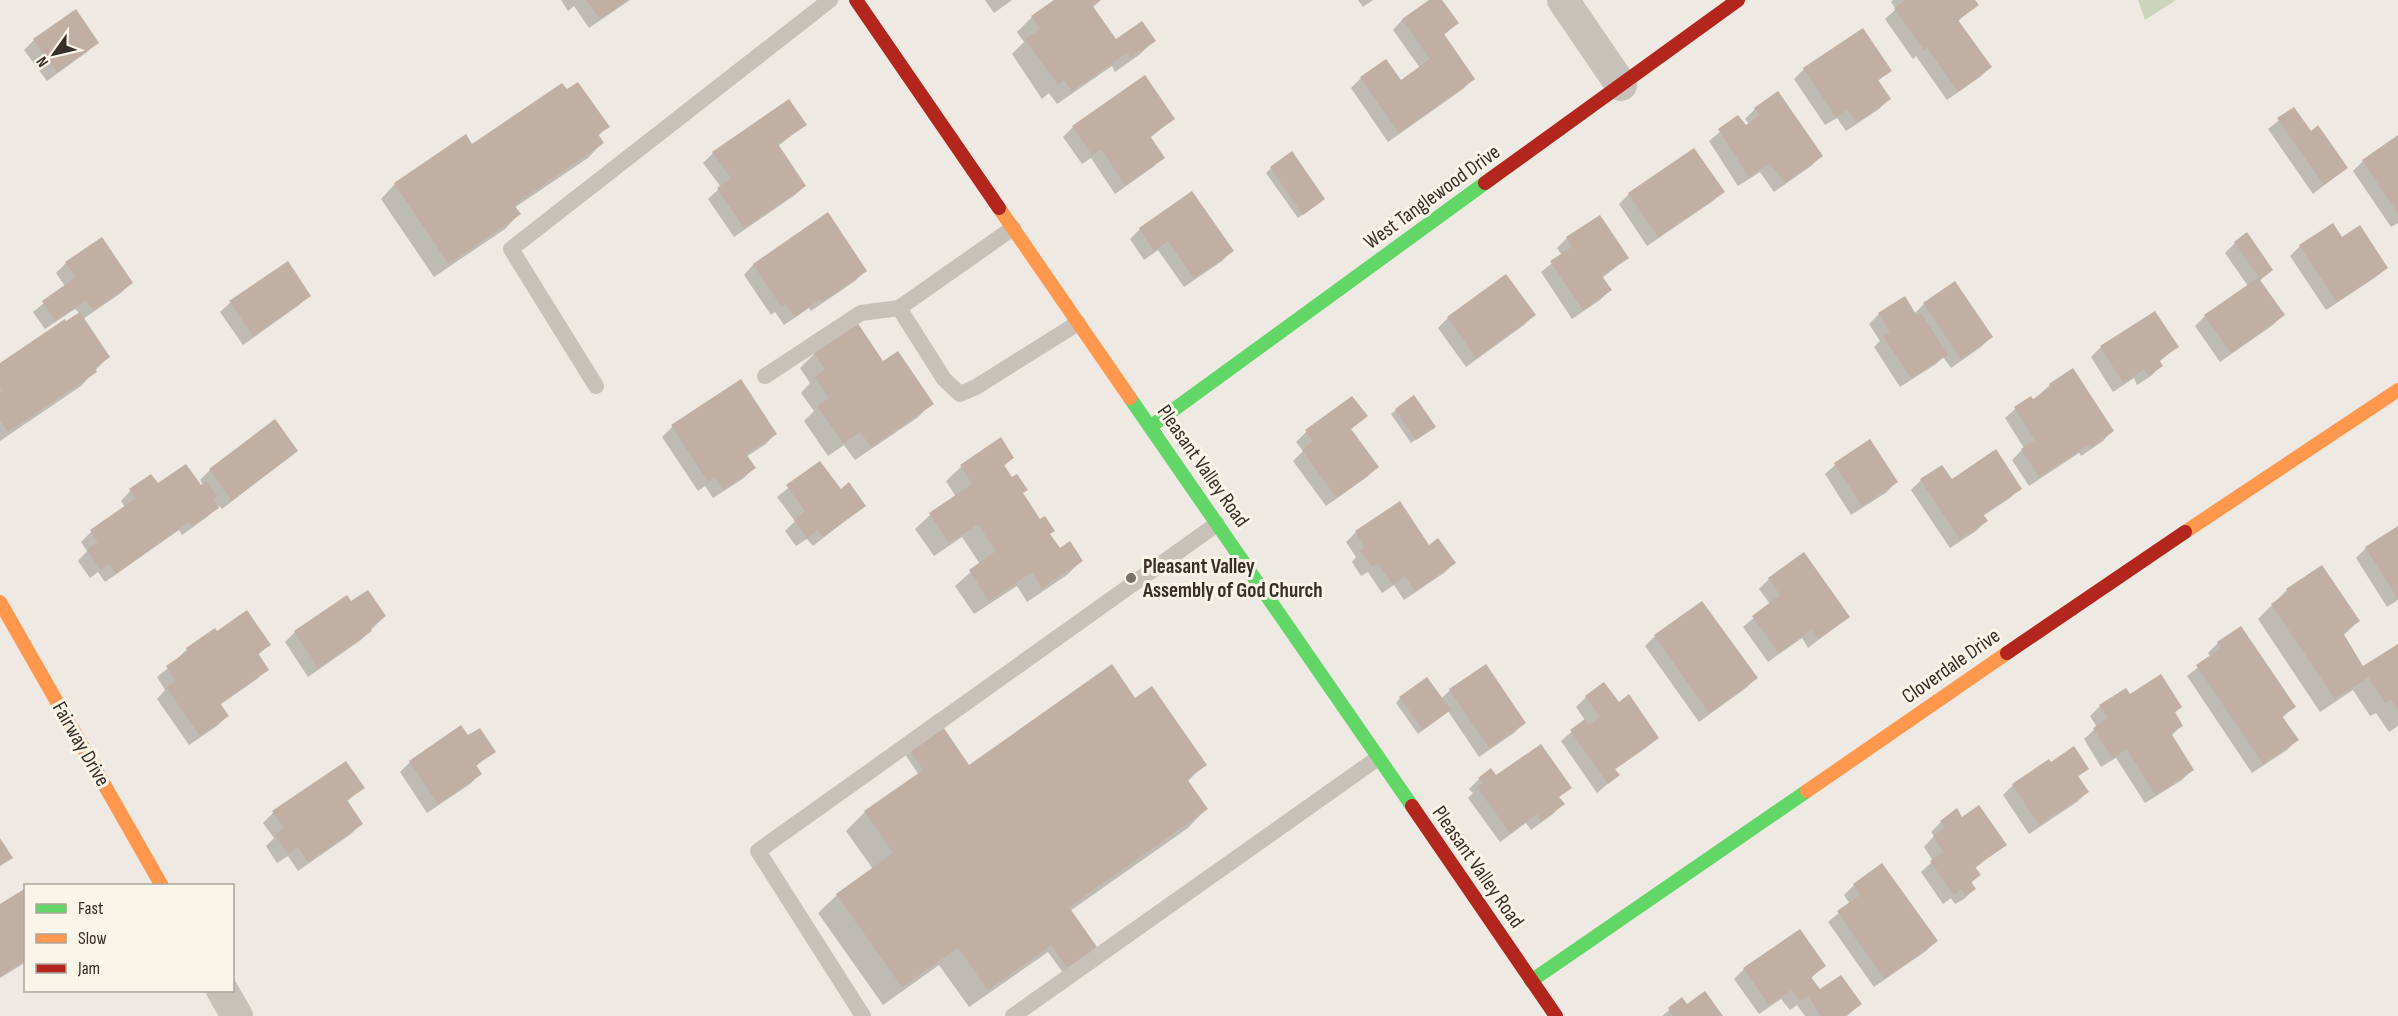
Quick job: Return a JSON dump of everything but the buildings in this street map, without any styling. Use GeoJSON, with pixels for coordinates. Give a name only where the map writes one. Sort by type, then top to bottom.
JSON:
{"type":"FeatureCollection","features":[{"type":"Feature","properties":{"kind":"street","name":"Pleasant Valley Road"},"geometry":{"type":"LineString","coordinates":[[856,0],[1556,1016]]}},
{"type":"Feature","properties":{"kind":"street"},"geometry":{"type":"LineString","coordinates":[[1563,0],[1621,85]]}},
{"type":"Feature","properties":{"kind":"street","name":"West Tanglewood Drive"},"geometry":{"type":"LineString","coordinates":[[1150,427],[1738,0]]}},
{"type":"Feature","properties":{"kind":"street","name":"Cloverdale Drive"},"geometry":{"type":"LineString","coordinates":[[1531,981],[2101,588],[2398,390]]}},
{"type":"Feature","properties":{"kind":"street","name":"Fairway Drive"},"geometry":{"type":"LineString","coordinates":[[0,602],[161,884]]}},
{"type":"Feature","properties":{"kind":"street"},"geometry":{"type":"LineString","coordinates":[[223,992],[237,1016]]}},
{"type":"Feature","properties":{"kind":"lane"},"geometry":{"type":"LineString","coordinates":[[596,386],[511,249],[830,0]]}},
{"type":"Feature","properties":{"kind":"lane"},"geometry":{"type":"LineString","coordinates":[[765,376],[861,313],[899,308],[1013,228]]}},
{"type":"Feature","properties":{"kind":"lane"},"geometry":{"type":"LineString","coordinates":[[899,308],[944,380],[960,394],[976,387],[1078,323]]}},
{"type":"Feature","properties":{"kind":"lane"},"geometry":{"type":"LineString","coordinates":[[863,1016],[758,851],[1217,524]]}},
{"type":"Feature","properties":{"kind":"lane"},"geometry":{"type":"LineString","coordinates":[[1012,1016],[1378,758]]}},
{"type":"Feature","properties":{"kind":"green space"},"geometry":{"type":"Polygon","coordinates":[[[2138,0],[2176,0],[2145,20],[2138,0]]]}},
{"type":"Feature","properties":{"kind":"traffic: fast"},"geometry":{"type":"LineString","coordinates":[[1150,427],[1485,183]]}},
{"type":"Feature","properties":{"kind":"traffic: fast"},"geometry":{"type":"LineString","coordinates":[[1130,398],[1412,806]]}},
{"type":"Feature","properties":{"kind":"traffic: fast"},"geometry":{"type":"LineString","coordinates":[[1531,981],[1807,791]]}},
{"type":"Feature","properties":{"kind":"traffic: slow"},"geometry":{"type":"LineString","coordinates":[[999,208],[1130,398]]}},
{"type":"Feature","properties":{"kind":"traffic: slow"},"geometry":{"type":"LineString","coordinates":[[2185,532],[2398,390]]}},
{"type":"Feature","properties":{"kind":"traffic: slow"},"geometry":{"type":"LineString","coordinates":[[0,602],[161,884]]}},
{"type":"Feature","properties":{"kind":"traffic: slow"},"geometry":{"type":"LineString","coordinates":[[1807,791],[2007,653]]}},
{"type":"Feature","properties":{"kind":"traffic: jam"},"geometry":{"type":"LineString","coordinates":[[856,0],[999,208]]}},
{"type":"Feature","properties":{"kind":"traffic: jam"},"geometry":{"type":"LineString","coordinates":[[1485,183],[1738,0]]}},
{"type":"Feature","properties":{"kind":"traffic: jam"},"geometry":{"type":"LineString","coordinates":[[2007,653],[2185,532]]}},
{"type":"Feature","properties":{"kind":"traffic: jam"},"geometry":{"type":"LineString","coordinates":[[1412,806],[1556,1016]]}},
{"type":"Feature","properties":{"kind":"place","name":"Pleasant Valley Assembly of God Church"},"geometry":{"type":"Point","coordinates":[1131,578]}}]}
